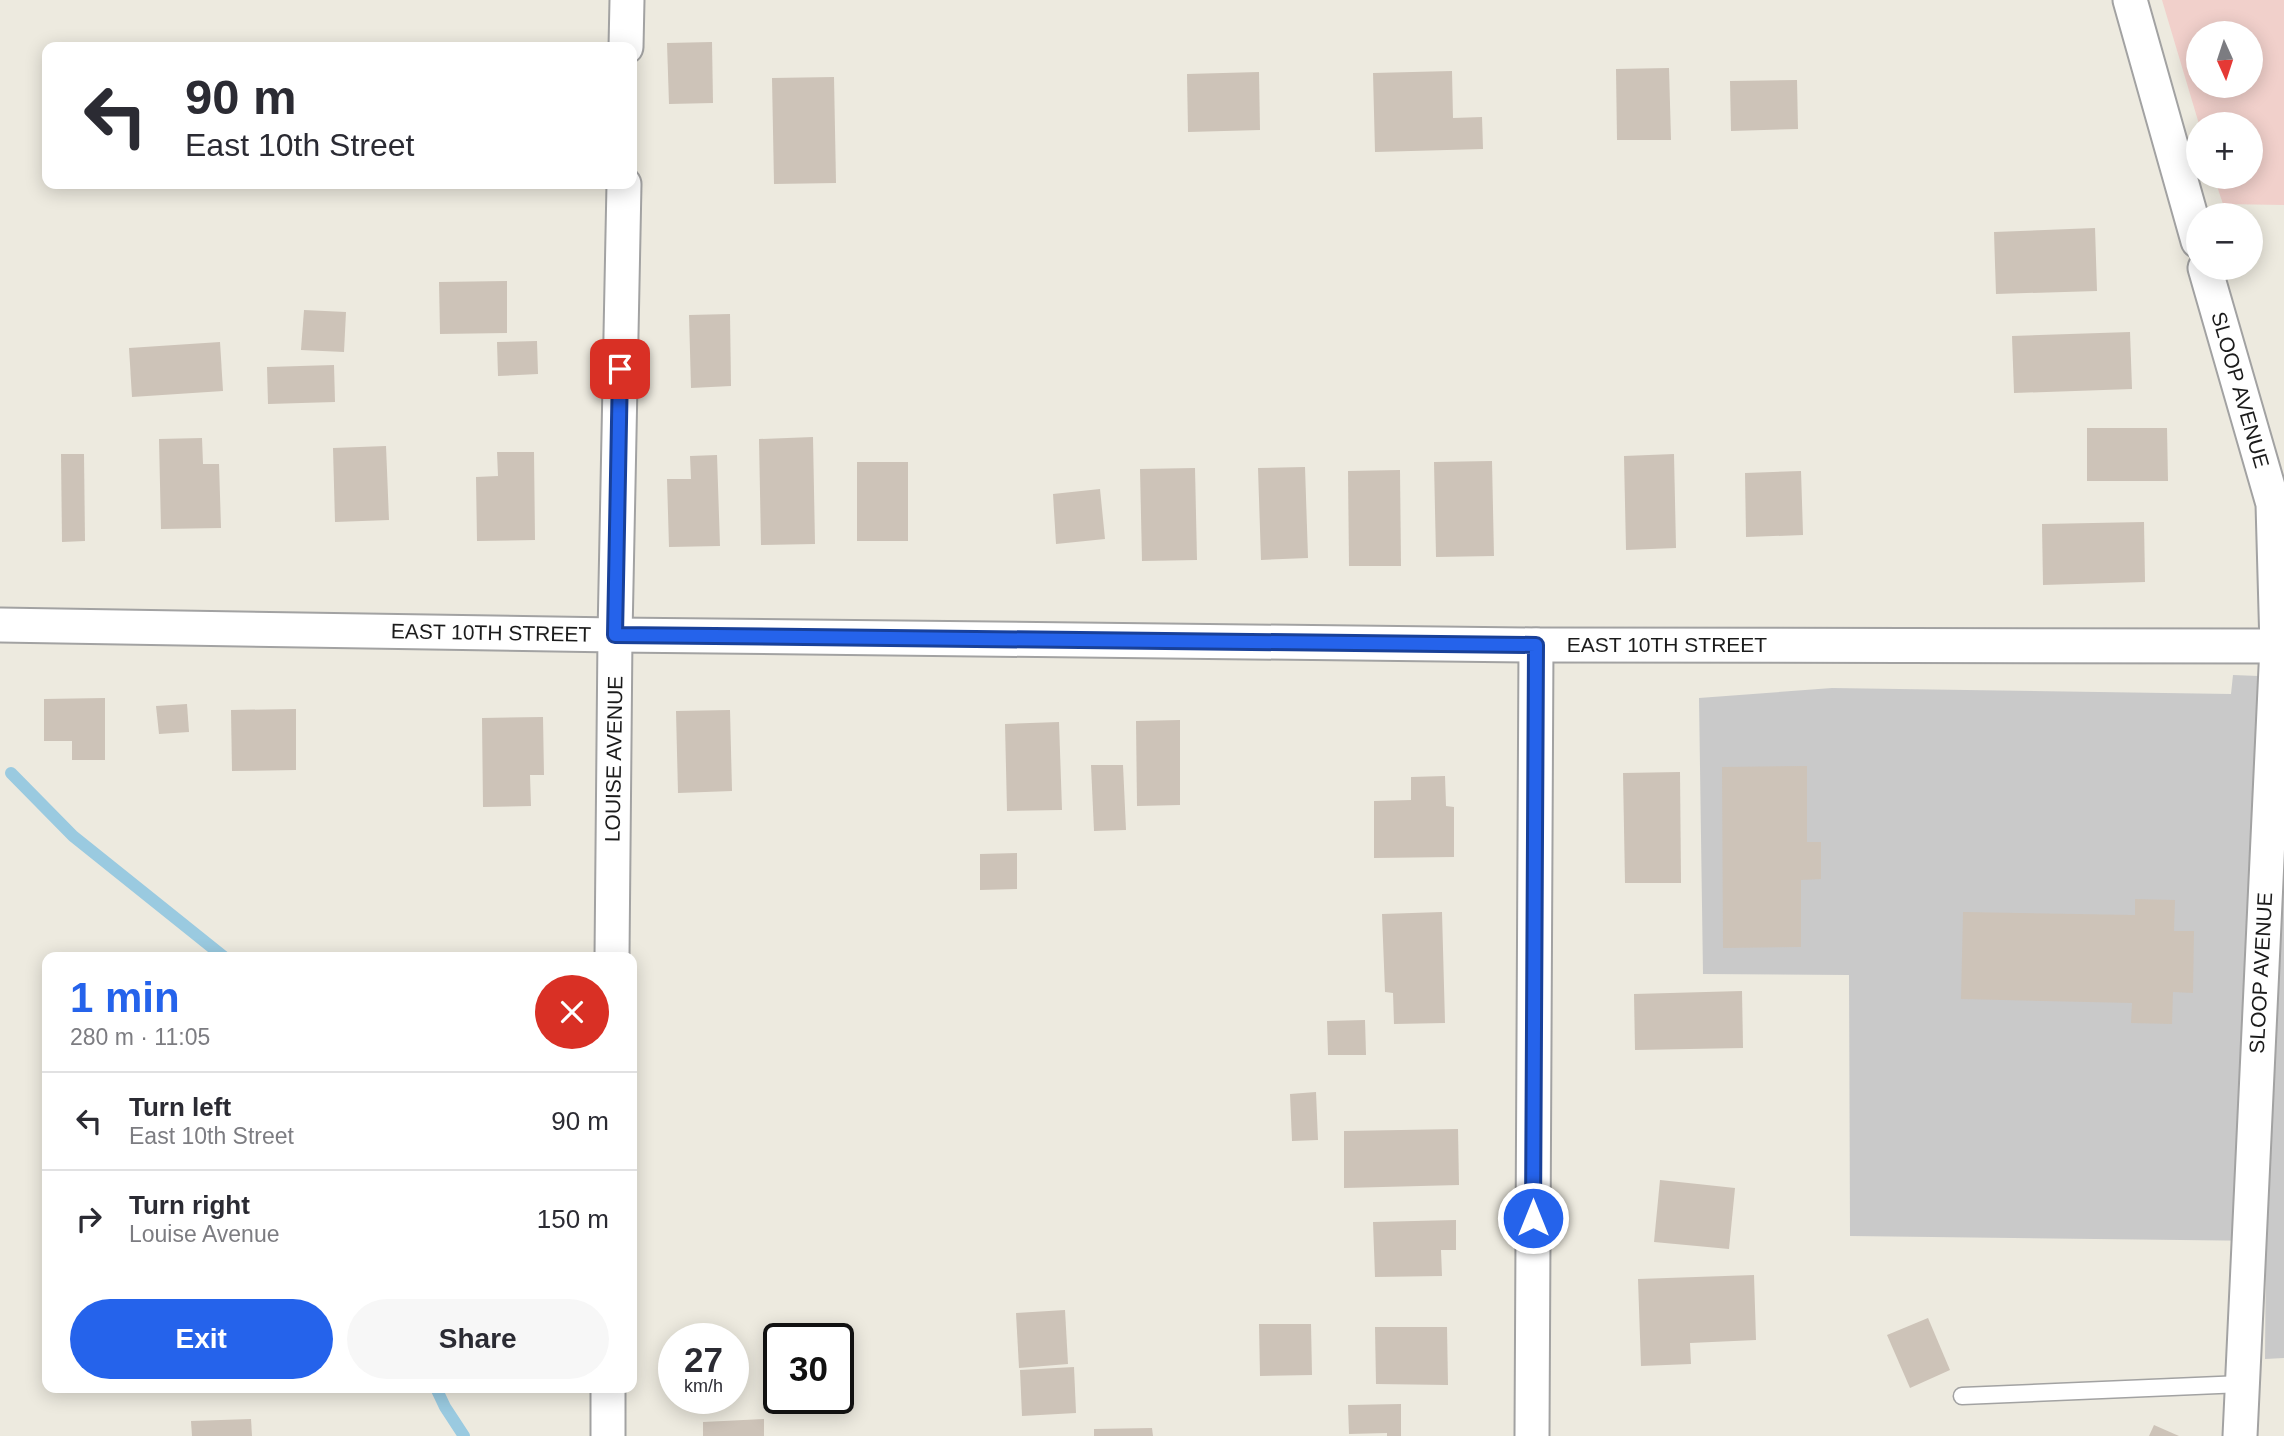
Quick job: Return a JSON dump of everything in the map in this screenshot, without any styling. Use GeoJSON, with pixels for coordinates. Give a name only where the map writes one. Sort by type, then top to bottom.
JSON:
{"type":"FeatureCollection","features":[{"type":"Feature","properties":{"kind":"street"},"geometry":{"type":"LineString","coordinates":[[626,42],[627,0]]}},
{"type":"Feature","properties":{"kind":"street"},"geometry":{"type":"LineString","coordinates":[[2130,0],[2187,203]]}},
{"type":"Feature","properties":{"kind":"street","name":"LOUISE AVENUE"},"geometry":{"type":"LineString","coordinates":[[612,952],[624,189]]}},
{"type":"Feature","properties":{"kind":"street","name":"SLOOP AVENUE"},"geometry":{"type":"LineString","coordinates":[[2209,280],[2273,504],[2280,646],[2240,1436]]}},
{"type":"Feature","properties":{"kind":"street","name":"EAST 10TH STREET"},"geometry":{"type":"LineString","coordinates":[[0,625],[1536,645],[2280,646]]}},
{"type":"Feature","properties":{"kind":"street"},"geometry":{"type":"LineString","coordinates":[[1532,1436],[1536,645]]}},
{"type":"Feature","properties":{"kind":"street"},"geometry":{"type":"LineString","coordinates":[[608,1393],[608,1436]]}},
{"type":"Feature","properties":{"kind":"lane"},"geometry":{"type":"LineString","coordinates":[[1962,1396],[2242,1384]]}},
{"type":"Feature","properties":{"kind":"shaded area"},"geometry":{"type":"Polygon","coordinates":[[[2162,0],[2284,0],[2284,205],[2223,203],[2218,189],[2263,189],[2263,112],[2195,112],[2191,98],[2263,98],[2263,21],[2186,21],[2186,80],[2162,0]]]}},
{"type":"Feature","properties":{"kind":"shaded area"},"geometry":{"type":"Polygon","coordinates":[[[2233,675],[2284,677],[2284,1358],[2265,1359],[2266,1241],[1850,1236],[1849,975],[1703,974],[1699,698],[1832,688],[2231,694],[2233,675]]]}},
{"type":"Feature","properties":{"kind":"building"},"geometry":{"type":"Polygon","coordinates":[[[712,42],[713,103],[669,104],[667,43],[712,42]]]}},
{"type":"Feature","properties":{"kind":"building"},"geometry":{"type":"Polygon","coordinates":[[[1669,68],[1671,140],[1617,140],[1616,69],[1669,68]]]}},
{"type":"Feature","properties":{"kind":"building"},"geometry":{"type":"Polygon","coordinates":[[[1452,71],[1453,118],[1482,117],[1483,149],[1375,152],[1373,73],[1452,71]]]}},
{"type":"Feature","properties":{"kind":"building"},"geometry":{"type":"Polygon","coordinates":[[[1259,72],[1260,130],[1188,132],[1187,74],[1259,72]]]}},
{"type":"Feature","properties":{"kind":"building"},"geometry":{"type":"Polygon","coordinates":[[[834,77],[836,183],[774,184],[772,78],[834,77]]]}},
{"type":"Feature","properties":{"kind":"building"},"geometry":{"type":"Polygon","coordinates":[[[1797,80],[1798,129],[1731,131],[1730,81],[1797,80]]]}},
{"type":"Feature","properties":{"kind":"building"},"geometry":{"type":"Polygon","coordinates":[[[2095,228],[2097,291],[1996,294],[1994,232],[2095,228]]]}},
{"type":"Feature","properties":{"kind":"building"},"geometry":{"type":"Polygon","coordinates":[[[507,281],[507,333],[440,334],[439,282],[507,281]]]}},
{"type":"Feature","properties":{"kind":"building"},"geometry":{"type":"Polygon","coordinates":[[[304,310],[346,312],[344,352],[301,350],[304,310]]]}},
{"type":"Feature","properties":{"kind":"building"},"geometry":{"type":"Polygon","coordinates":[[[730,314],[731,386],[691,388],[689,315],[730,314]]]}},
{"type":"Feature","properties":{"kind":"building"},"geometry":{"type":"Polygon","coordinates":[[[2130,332],[2132,389],[2014,393],[2012,336],[2130,332]]]}},
{"type":"Feature","properties":{"kind":"building"},"geometry":{"type":"Polygon","coordinates":[[[537,341],[538,374],[498,376],[497,342],[537,341]]]}},
{"type":"Feature","properties":{"kind":"building"},"geometry":{"type":"Polygon","coordinates":[[[220,342],[223,391],[132,397],[129,348],[220,342]]]}},
{"type":"Feature","properties":{"kind":"building"},"geometry":{"type":"Polygon","coordinates":[[[334,365],[335,402],[268,404],[267,367],[334,365]]]}},
{"type":"Feature","properties":{"kind":"building"},"geometry":{"type":"Polygon","coordinates":[[[2087,428],[2167,428],[2168,481],[2087,481],[2087,428]]]}},
{"type":"Feature","properties":{"kind":"building"},"geometry":{"type":"Polygon","coordinates":[[[813,437],[815,544],[761,545],[759,439],[813,437]]]}},
{"type":"Feature","properties":{"kind":"building"},"geometry":{"type":"Polygon","coordinates":[[[202,438],[203,464],[219,464],[221,528],[161,529],[159,439],[202,438]]]}},
{"type":"Feature","properties":{"kind":"building"},"geometry":{"type":"Polygon","coordinates":[[[386,446],[389,520],[335,522],[333,448],[386,446]]]}},
{"type":"Feature","properties":{"kind":"building"},"geometry":{"type":"Polygon","coordinates":[[[497,452],[534,452],[535,540],[477,541],[476,477],[498,476],[497,452]]]}},
{"type":"Feature","properties":{"kind":"building"},"geometry":{"type":"Polygon","coordinates":[[[61,454],[84,454],[85,541],[62,542],[61,454]]]}},
{"type":"Feature","properties":{"kind":"building"},"geometry":{"type":"Polygon","coordinates":[[[1674,454],[1676,548],[1626,550],[1624,456],[1674,454]]]}},
{"type":"Feature","properties":{"kind":"building"},"geometry":{"type":"Polygon","coordinates":[[[717,455],[720,546],[669,547],[667,479],[691,479],[690,456],[717,455]]]}},
{"type":"Feature","properties":{"kind":"building"},"geometry":{"type":"Polygon","coordinates":[[[1492,461],[1494,556],[1436,557],[1434,462],[1492,461]]]}},
{"type":"Feature","properties":{"kind":"building"},"geometry":{"type":"Polygon","coordinates":[[[857,462],[908,462],[908,541],[857,541],[857,462]]]}},
{"type":"Feature","properties":{"kind":"building"},"geometry":{"type":"Polygon","coordinates":[[[1305,467],[1308,558],[1261,560],[1258,468],[1305,467]]]}},
{"type":"Feature","properties":{"kind":"building"},"geometry":{"type":"Polygon","coordinates":[[[1195,468],[1197,560],[1142,561],[1140,469],[1195,468]]]}},
{"type":"Feature","properties":{"kind":"building"},"geometry":{"type":"Polygon","coordinates":[[[1400,470],[1401,566],[1349,566],[1348,471],[1400,470]]]}},
{"type":"Feature","properties":{"kind":"building"},"geometry":{"type":"Polygon","coordinates":[[[1801,471],[1803,535],[1746,537],[1745,473],[1801,471]]]}},
{"type":"Feature","properties":{"kind":"building"},"geometry":{"type":"Polygon","coordinates":[[[1100,489],[1105,539],[1056,544],[1053,494],[1100,489]]]}},
{"type":"Feature","properties":{"kind":"building"},"geometry":{"type":"Polygon","coordinates":[[[2144,522],[2145,582],[2043,585],[2042,524],[2144,522]]]}},
{"type":"Feature","properties":{"kind":"building"},"geometry":{"type":"Polygon","coordinates":[[[105,698],[105,760],[72,760],[72,741],[44,741],[44,699],[105,698]]]}},
{"type":"Feature","properties":{"kind":"building"},"geometry":{"type":"Polygon","coordinates":[[[187,704],[189,732],[159,734],[156,706],[187,704]]]}},
{"type":"Feature","properties":{"kind":"building"},"geometry":{"type":"Polygon","coordinates":[[[296,709],[296,770],[232,771],[231,710],[296,709]]]}},
{"type":"Feature","properties":{"kind":"building"},"geometry":{"type":"Polygon","coordinates":[[[730,710],[732,791],[678,793],[676,711],[730,710]]]}},
{"type":"Feature","properties":{"kind":"building"},"geometry":{"type":"Polygon","coordinates":[[[543,717],[544,775],[530,775],[531,806],[483,807],[482,718],[543,717]]]}},
{"type":"Feature","properties":{"kind":"building"},"geometry":{"type":"Polygon","coordinates":[[[1180,720],[1180,805],[1137,806],[1136,721],[1180,720]]]}},
{"type":"Feature","properties":{"kind":"building"},"geometry":{"type":"Polygon","coordinates":[[[1059,722],[1062,810],[1007,811],[1005,724],[1059,722]]]}},
{"type":"Feature","properties":{"kind":"building"},"geometry":{"type":"Polygon","coordinates":[[[1091,765],[1123,765],[1126,830],[1094,831],[1091,765]]]}},
{"type":"Feature","properties":{"kind":"building"},"geometry":{"type":"Polygon","coordinates":[[[1807,766],[1807,842],[1821,842],[1821,879],[1801,880],[1801,947],[1723,948],[1722,767],[1807,766]]]}},
{"type":"Feature","properties":{"kind":"building"},"geometry":{"type":"Polygon","coordinates":[[[1680,772],[1681,883],[1625,883],[1623,773],[1680,772]]]}},
{"type":"Feature","properties":{"kind":"building"},"geometry":{"type":"Polygon","coordinates":[[[1445,776],[1446,806],[1454,807],[1454,857],[1374,858],[1374,801],[1411,800],[1411,777],[1445,776]]]}},
{"type":"Feature","properties":{"kind":"building"},"geometry":{"type":"Polygon","coordinates":[[[1017,853],[1017,889],[980,890],[980,854],[1017,853]]]}},
{"type":"Feature","properties":{"kind":"building"},"geometry":{"type":"Polygon","coordinates":[[[2135,899],[2175,900],[2174,931],[2194,931],[2193,993],[2173,992],[2172,1024],[2131,1023],[2132,1003],[1961,999],[1963,912],[2135,915],[2135,899]]]}},
{"type":"Feature","properties":{"kind":"building"},"geometry":{"type":"Polygon","coordinates":[[[1442,912],[1445,1023],[1394,1024],[1393,993],[1385,992],[1382,914],[1442,912]]]}},
{"type":"Feature","properties":{"kind":"building"},"geometry":{"type":"Polygon","coordinates":[[[1742,991],[1743,1048],[1635,1050],[1634,994],[1742,991]]]}},
{"type":"Feature","properties":{"kind":"building"},"geometry":{"type":"Polygon","coordinates":[[[1365,1020],[1366,1055],[1328,1055],[1327,1021],[1365,1020]]]}},
{"type":"Feature","properties":{"kind":"building"},"geometry":{"type":"Polygon","coordinates":[[[1316,1092],[1318,1140],[1292,1141],[1290,1094],[1316,1092]]]}},
{"type":"Feature","properties":{"kind":"building"},"geometry":{"type":"Polygon","coordinates":[[[1458,1129],[1459,1185],[1344,1188],[1344,1131],[1458,1129]]]}},
{"type":"Feature","properties":{"kind":"building"},"geometry":{"type":"Polygon","coordinates":[[[1660,1180],[1735,1188],[1729,1249],[1654,1242],[1660,1180]]]}},
{"type":"Feature","properties":{"kind":"building"},"geometry":{"type":"Polygon","coordinates":[[[1456,1220],[1456,1250],[1441,1250],[1442,1276],[1375,1277],[1373,1222],[1456,1220]]]}},
{"type":"Feature","properties":{"kind":"building"},"geometry":{"type":"Polygon","coordinates":[[[1754,1275],[1756,1340],[1690,1343],[1691,1364],[1641,1366],[1638,1279],[1754,1275]]]}},
{"type":"Feature","properties":{"kind":"building"},"geometry":{"type":"Polygon","coordinates":[[[1065,1310],[1068,1364],[1019,1368],[1016,1313],[1065,1310]]]}},
{"type":"Feature","properties":{"kind":"building"},"geometry":{"type":"Polygon","coordinates":[[[1928,1318],[1950,1370],[1910,1388],[1887,1335],[1928,1318]]]}},
{"type":"Feature","properties":{"kind":"building"},"geometry":{"type":"Polygon","coordinates":[[[1259,1324],[1311,1324],[1312,1375],[1260,1376],[1259,1324]]]}},
{"type":"Feature","properties":{"kind":"building"},"geometry":{"type":"Polygon","coordinates":[[[1375,1327],[1447,1327],[1448,1385],[1376,1384],[1375,1327]]]}},
{"type":"Feature","properties":{"kind":"building"},"geometry":{"type":"Polygon","coordinates":[[[1074,1367],[1076,1413],[1022,1416],[1020,1370],[1074,1367]]]}},
{"type":"Feature","properties":{"kind":"building"},"geometry":{"type":"Polygon","coordinates":[[[1401,1404],[1401,1436],[1387,1436],[1387,1433],[1349,1434],[1348,1405],[1401,1404]]]}},
{"type":"Feature","properties":{"kind":"building"},"geometry":{"type":"Polygon","coordinates":[[[251,1419],[252,1436],[192,1436],[191,1421],[251,1419]]]}},
{"type":"Feature","properties":{"kind":"building"},"geometry":{"type":"Polygon","coordinates":[[[764,1419],[764,1436],[703,1436],[703,1422],[764,1419]]]}},
{"type":"Feature","properties":{"kind":"building"},"geometry":{"type":"Polygon","coordinates":[[[2154,1425],[2179,1436],[2149,1436],[2154,1425]]]}},
{"type":"Feature","properties":{"kind":"building"},"geometry":{"type":"Polygon","coordinates":[[[1152,1428],[1153,1436],[1094,1436],[1094,1429],[1152,1428]]]}},
{"type":"Feature","properties":{"kind":"waterway"},"geometry":{"type":"LineString","coordinates":[[11,773],[73,836],[218,952]]}},
{"type":"Feature","properties":{"kind":"waterway"},"geometry":{"type":"LineString","coordinates":[[438,1393],[464,1436]]}},
{"type":"Feature","properties":{"kind":"route"},"geometry":{"type":"LineString","coordinates":[[620,369],[615,635],[1536,645],[1533,1218]]}}]}
